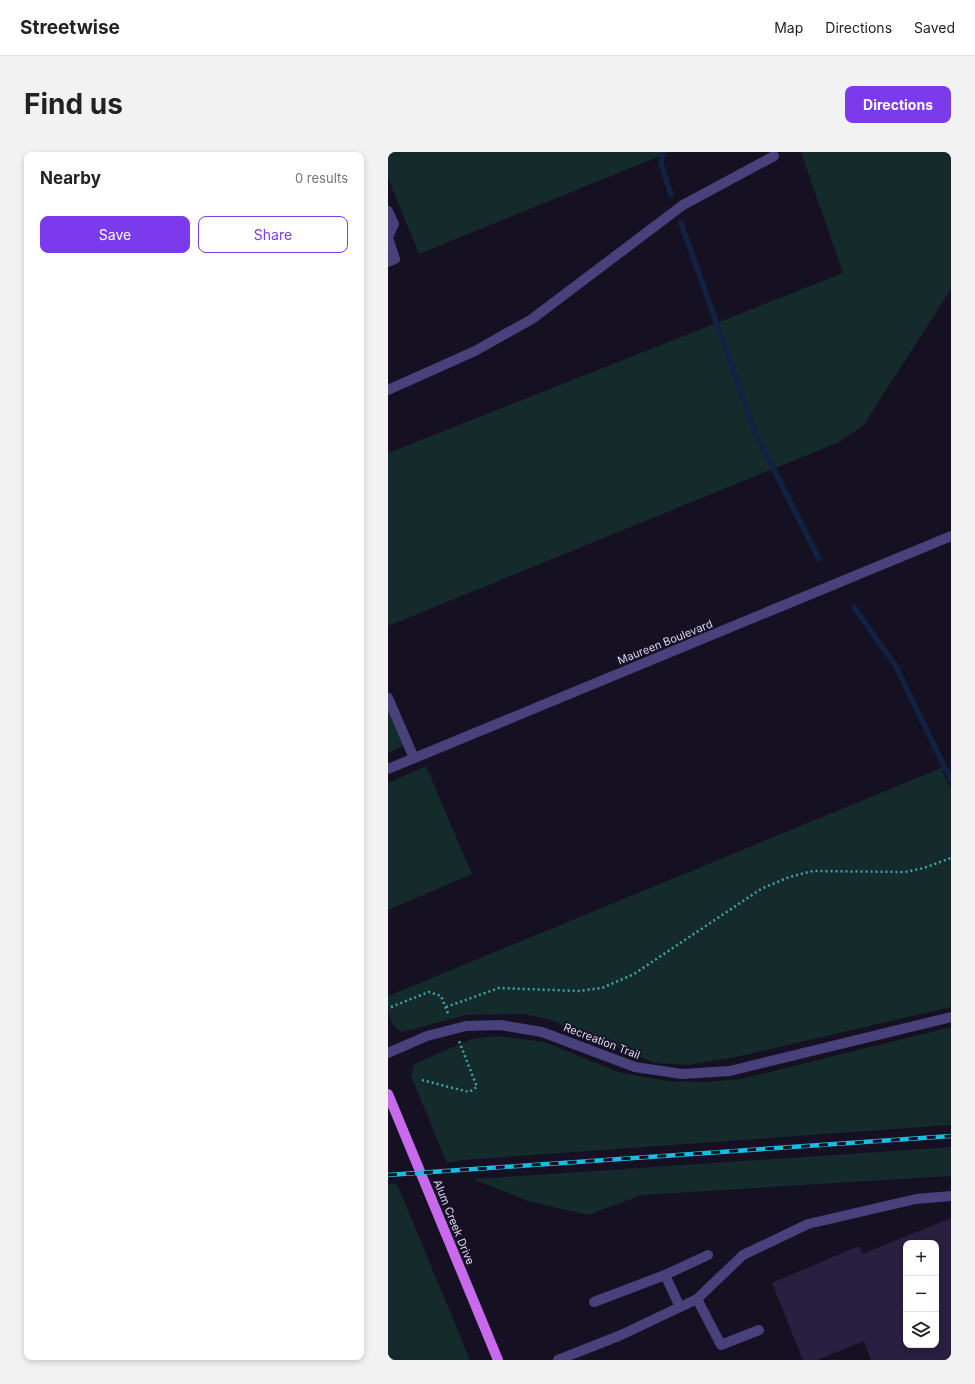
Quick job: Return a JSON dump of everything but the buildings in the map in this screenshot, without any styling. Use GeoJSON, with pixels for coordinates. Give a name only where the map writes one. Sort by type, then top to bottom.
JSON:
{"type":"FeatureCollection","features":[{"type":"Feature","properties":{"kind":"main road","name":"Alum Creek Drive"},"geometry":{"type":"LineString","coordinates":[[388,1094],[498,1360]]}},
{"type":"Feature","properties":{"kind":"street"},"geometry":{"type":"LineString","coordinates":[[388,390],[475,352],[532,318],[683,205],[774,156]]}},
{"type":"Feature","properties":{"kind":"street"},"geometry":{"type":"LineString","coordinates":[[388,211],[394,224],[388,238],[392,260]]}},
{"type":"Feature","properties":{"kind":"street","name":"Maureen Boulevard"},"geometry":{"type":"LineString","coordinates":[[388,769],[951,536]]}},
{"type":"Feature","properties":{"kind":"street"},"geometry":{"type":"LineString","coordinates":[[388,698],[391,715],[414,758]]}},
{"type":"Feature","properties":{"kind":"street","name":"Recreation Trail"},"geometry":{"type":"LineString","coordinates":[[388,1053],[427,1036],[466,1026],[500,1025],[542,1032],[635,1068],[682,1074],[730,1071],[951,1017]]}},
{"type":"Feature","properties":{"kind":"street"},"geometry":{"type":"LineString","coordinates":[[558,1360],[621,1335],[697,1299],[743,1255],[808,1224],[916,1199],[951,1196]]}},
{"type":"Feature","properties":{"kind":"street"},"geometry":{"type":"LineString","coordinates":[[594,1302],[665,1275],[708,1255]]}},
{"type":"Feature","properties":{"kind":"street"},"geometry":{"type":"LineString","coordinates":[[665,1275],[680,1307]]}},
{"type":"Feature","properties":{"kind":"street"},"geometry":{"type":"LineString","coordinates":[[697,1299],[721,1345],[759,1330]]}},
{"type":"Feature","properties":{"kind":"path"},"geometry":{"type":"LineString","coordinates":[[446,1007],[499,988],[578,991],[602,988],[634,974],[761,889],[789,877],[813,871],[905,872],[924,868],[951,858]]}},
{"type":"Feature","properties":{"kind":"green space"},"geometry":{"type":"Polygon","coordinates":[[[388,152],[670,152],[419,254],[388,178],[388,152]]]}},
{"type":"Feature","properties":{"kind":"green space"},"geometry":{"type":"Polygon","coordinates":[[[801,152],[951,152],[951,289],[863,426],[839,442],[388,626],[388,453],[843,273],[801,152]]]}},
{"type":"Feature","properties":{"kind":"green space"},"geometry":{"type":"Polygon","coordinates":[[[388,703],[405,745],[388,753],[388,703]]]}},
{"type":"Feature","properties":{"kind":"green space"},"geometry":{"type":"Polygon","coordinates":[[[426,766],[472,874],[388,910],[388,783],[426,766]]]}},
{"type":"Feature","properties":{"kind":"green space"},"geometry":{"type":"Polygon","coordinates":[[[941,768],[951,789],[951,1007],[741,1056],[689,1065],[655,1063],[551,1020],[525,1014],[466,1015],[402,1032],[391,1022],[388,1008],[388,996],[941,768]]]}},
{"type":"Feature","properties":{"kind":"green space"},"geometry":{"type":"Polygon","coordinates":[[[951,1027],[951,1125],[463,1160],[447,1163],[411,1076],[414,1064],[472,1039],[498,1036],[544,1042],[621,1073],[668,1081],[706,1082],[741,1079],[951,1027]]]}},
{"type":"Feature","properties":{"kind":"green space"},"geometry":{"type":"Polygon","coordinates":[[[951,1147],[951,1176],[642,1195],[588,1215],[528,1201],[473,1179],[951,1147]]]}},
{"type":"Feature","properties":{"kind":"green space"},"geometry":{"type":"Polygon","coordinates":[[[388,1184],[397,1184],[470,1360],[388,1360],[388,1184]]]}},
{"type":"Feature","properties":{"kind":"waterway"},"geometry":{"type":"LineString","coordinates":[[663,152],[661,163],[671,195]]}},
{"type":"Feature","properties":{"kind":"waterway"},"geometry":{"type":"LineString","coordinates":[[681,223],[756,434],[819,559]]}},
{"type":"Feature","properties":{"kind":"waterway"},"geometry":{"type":"LineString","coordinates":[[854,607],[895,665],[951,780]]}},
{"type":"Feature","properties":{"kind":"railway"},"geometry":{"type":"LineString","coordinates":[[388,1175],[951,1136]]}}]}
